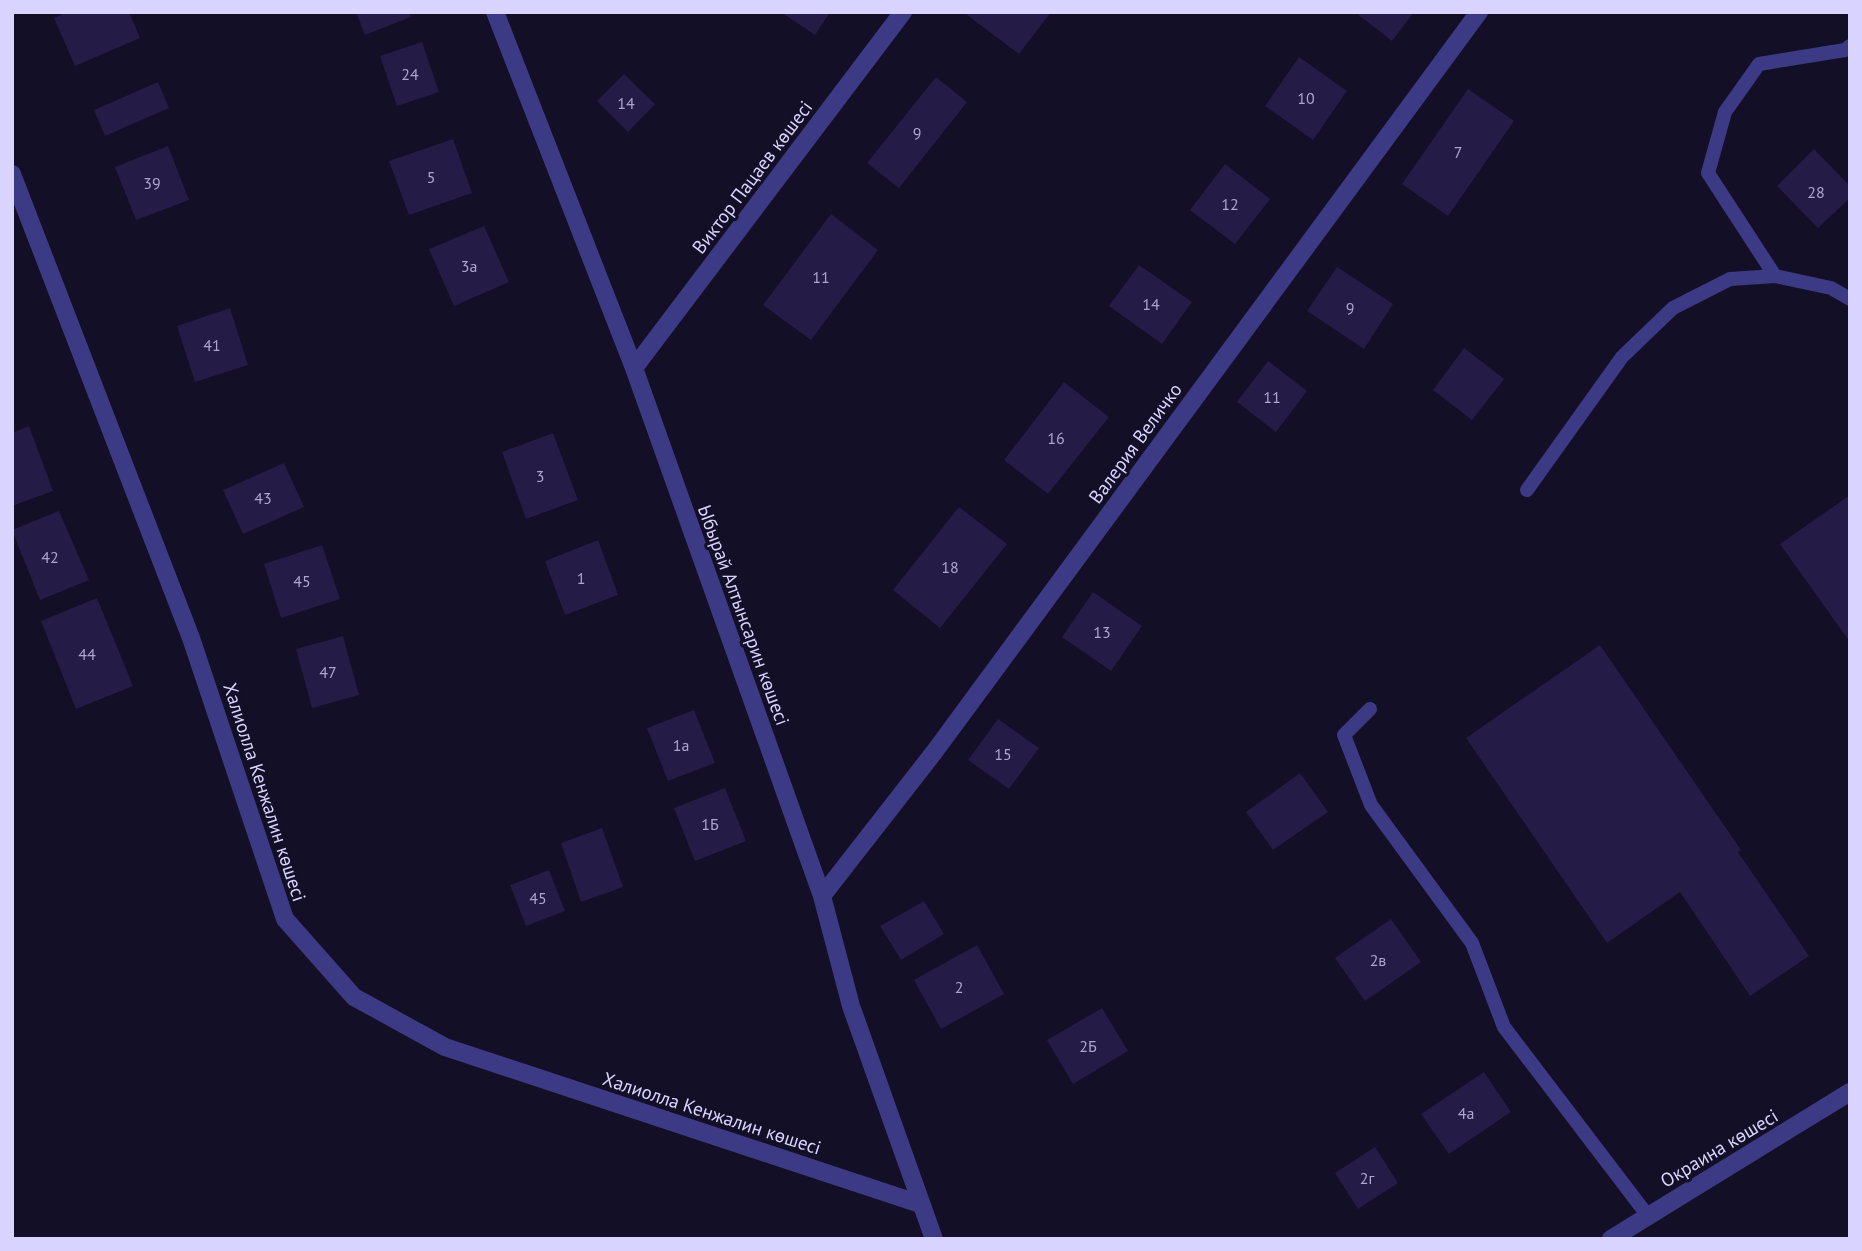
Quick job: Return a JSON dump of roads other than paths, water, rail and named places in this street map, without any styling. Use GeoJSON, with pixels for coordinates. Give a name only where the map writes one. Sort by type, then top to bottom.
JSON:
{"type":"FeatureCollection","features":[{"type":"Feature","properties":{"kind":"street","name":"Ыбырай Алтынсарин көшесі"},"geometry":{"type":"LineString","coordinates":[[495,12],[634,368],[822,896],[851,1006],[934,1239]]}},
{"type":"Feature","properties":{"kind":"street","name":"Виктор Пацаев көшесі"},"geometry":{"type":"LineString","coordinates":[[634,368],[903,12]]}},
{"type":"Feature","properties":{"kind":"street","name":"Валерия Величко"},"geometry":{"type":"LineString","coordinates":[[822,896],[935,751],[1479,12]]}},
{"type":"Feature","properties":{"kind":"street","name":"Халиолла Кенжалин көшесі"},"geometry":{"type":"LineString","coordinates":[[12,174],[191,638],[285,919],[354,997],[445,1047],[920,1204]]}},
{"type":"Feature","properties":{"kind":"street","name":"Окраина көшесі"},"geometry":{"type":"LineString","coordinates":[[1611,1239],[1850,1093]]}},
{"type":"Feature","properties":{"kind":"lane"},"geometry":{"type":"LineString","coordinates":[[1775,276],[1708,173],[1724,112],[1759,64],[1845,50],[1850,46]]}},
{"type":"Feature","properties":{"kind":"lane"},"geometry":{"type":"LineString","coordinates":[[1527,491],[1622,357],[1673,308],[1730,279],[1775,276],[1831,288],[1850,299]]}},
{"type":"Feature","properties":{"kind":"lane"},"geometry":{"type":"LineString","coordinates":[[1370,709],[1343,735],[1371,805],[1472,943],[1504,1027],[1648,1216]]}}]}
